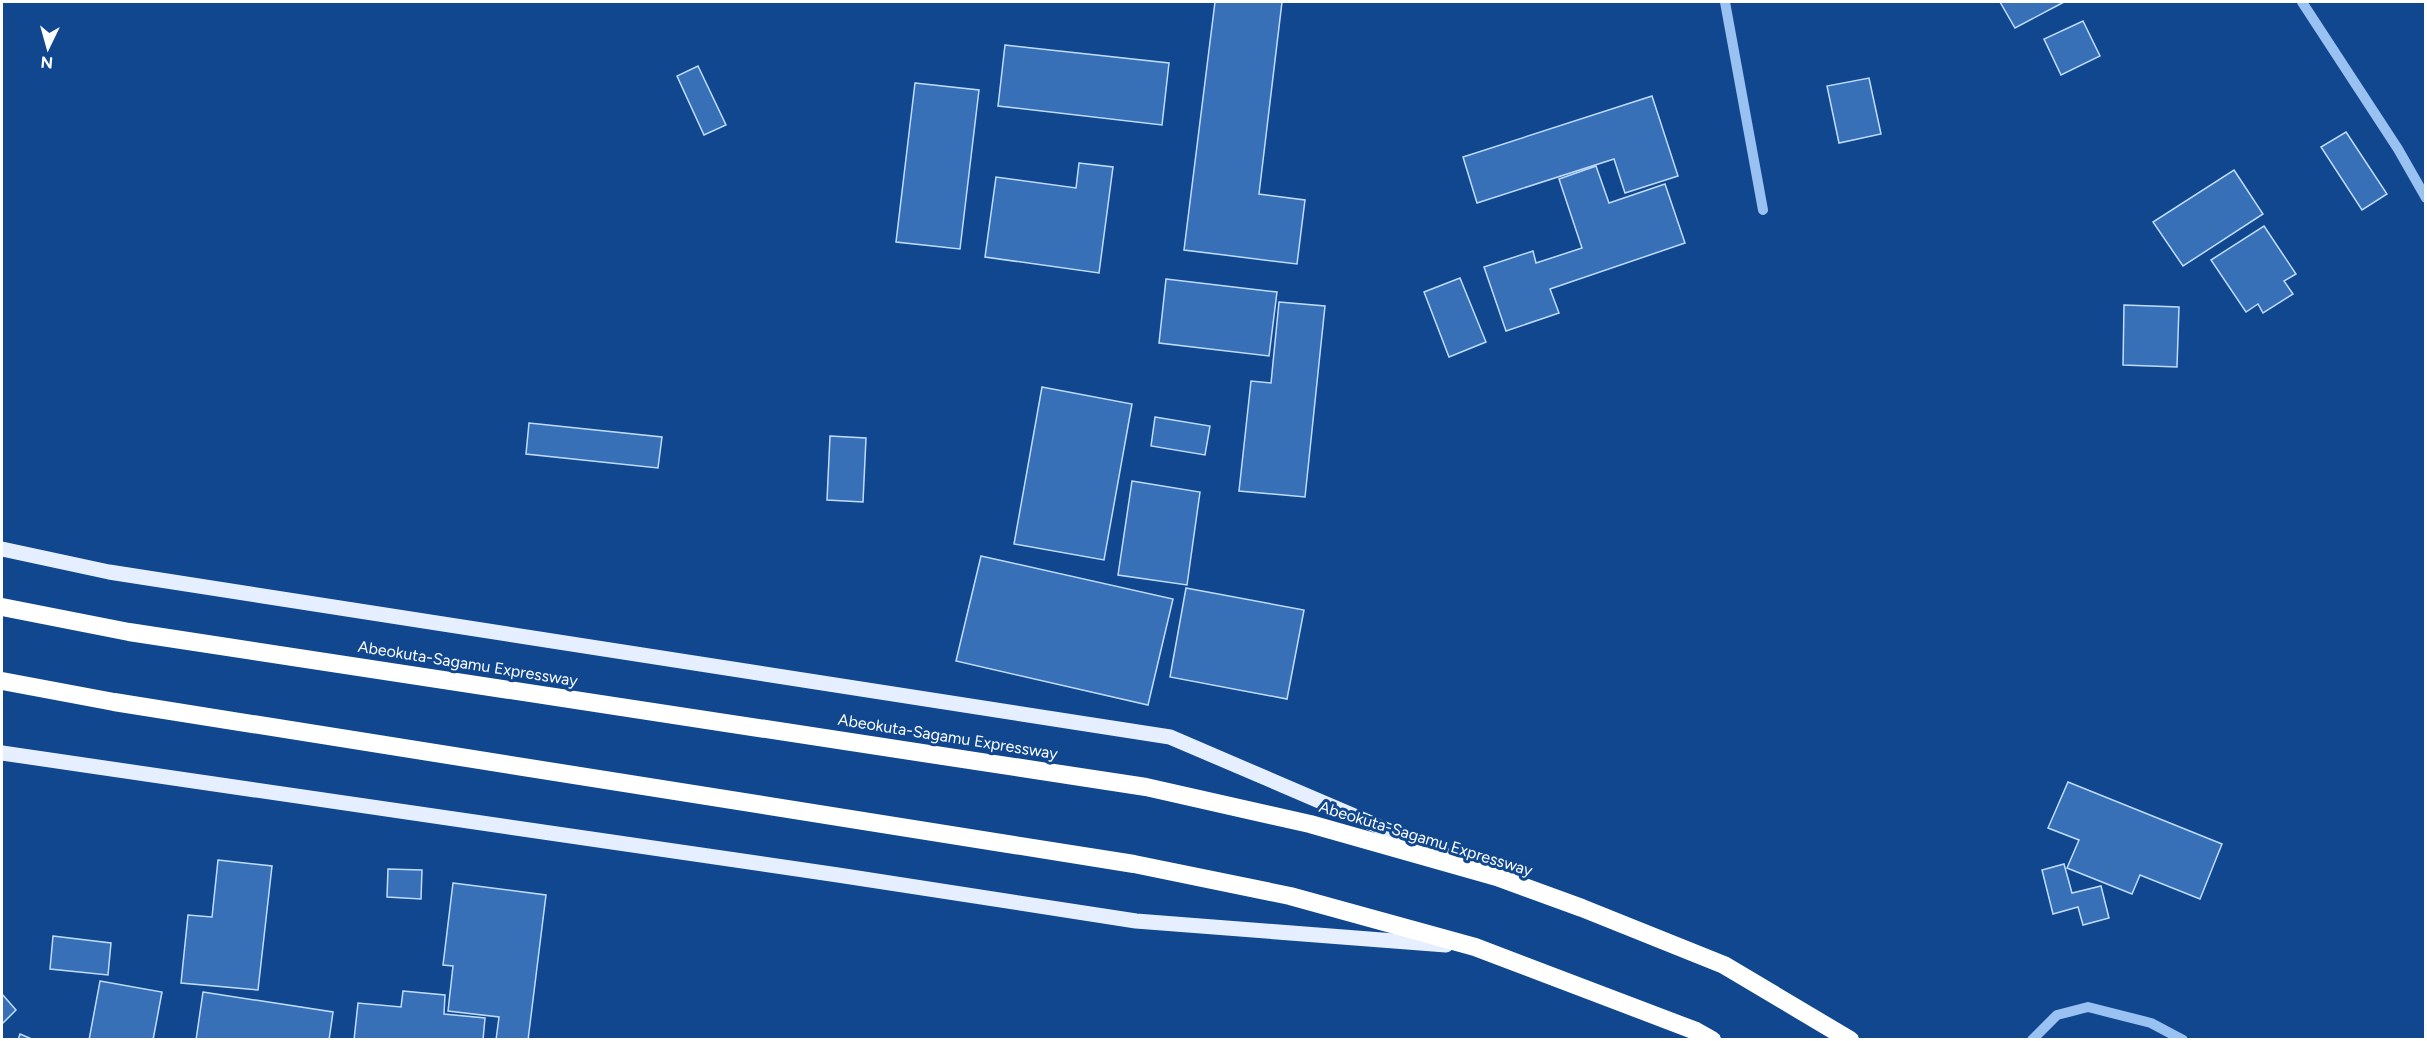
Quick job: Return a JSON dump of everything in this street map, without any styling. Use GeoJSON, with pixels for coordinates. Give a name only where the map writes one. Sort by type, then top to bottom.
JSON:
{"type":"FeatureCollection","features":[{"type":"Feature","properties":{"kind":"highway","name":"Abeokuta-Sagamu Expressway"},"geometry":{"type":"LineString","coordinates":[[2,607],[129,632],[1146,787],[1310,824],[1497,877],[1582,908],[1724,965],[1850,1040]]}},
{"type":"Feature","properties":{"kind":"highway"},"geometry":{"type":"LineString","coordinates":[[2,681],[114,702],[1134,864],[1290,896],[1475,947],[1624,1002],[1696,1031],[1712,1040]]}},
{"type":"Feature","properties":{"kind":"main road"},"geometry":{"type":"LineString","coordinates":[[2,549],[120,574],[1170,737],[1497,877]]}},
{"type":"Feature","properties":{"kind":"main road"},"geometry":{"type":"LineString","coordinates":[[2,753],[838,875],[1136,921],[1475,947]]}},
{"type":"Feature","properties":{"kind":"lane"},"geometry":{"type":"LineString","coordinates":[[1725,2],[1763,210]]}},
{"type":"Feature","properties":{"kind":"lane"},"geometry":{"type":"LineString","coordinates":[[2302,2],[2398,149],[2426,198]]}},
{"type":"Feature","properties":{"kind":"lane"},"geometry":{"type":"LineString","coordinates":[[2032,1040],[2057,1015],[2088,1007],[2151,1023],[2183,1040]]}},
{"type":"Feature","properties":{"kind":"building"},"geometry":{"type":"Polygon","coordinates":[[[1215,2],[1282,2],[1259,194],[1305,200],[1297,264],[1184,250],[1215,2]]]}},
{"type":"Feature","properties":{"kind":"building"},"geometry":{"type":"Polygon","coordinates":[[[2000,2],[2064,2],[2015,28],[2000,2]]]}},
{"type":"Feature","properties":{"kind":"building"},"geometry":{"type":"Polygon","coordinates":[[[2083,21],[2100,56],[2061,75],[2044,39],[2083,21]]]}},
{"type":"Feature","properties":{"kind":"building"},"geometry":{"type":"Polygon","coordinates":[[[1005,45],[1169,63],[1162,125],[998,106],[1005,45]]]}},
{"type":"Feature","properties":{"kind":"building"},"geometry":{"type":"Polygon","coordinates":[[[698,66],[726,125],[704,135],[677,76],[698,66]]]}},
{"type":"Feature","properties":{"kind":"building"},"geometry":{"type":"Polygon","coordinates":[[[1869,78],[1881,134],[1839,143],[1827,86],[1869,78]]]}},
{"type":"Feature","properties":{"kind":"building"},"geometry":{"type":"Polygon","coordinates":[[[915,83],[979,90],[960,249],[896,242],[915,83]]]}},
{"type":"Feature","properties":{"kind":"building"},"geometry":{"type":"Polygon","coordinates":[[[1652,96],[1678,176],[1625,193],[1614,159],[1477,203],[1463,157],[1652,96]]]}},
{"type":"Feature","properties":{"kind":"building"},"geometry":{"type":"Polygon","coordinates":[[[2346,132],[2387,194],[2362,210],[2321,147],[2346,132]]]}},
{"type":"Feature","properties":{"kind":"building"},"geometry":{"type":"Polygon","coordinates":[[[1079,163],[1113,167],[1099,273],[985,257],[996,177],[1076,188],[1079,163]]]}},
{"type":"Feature","properties":{"kind":"building"},"geometry":{"type":"Polygon","coordinates":[[[1596,166],[1609,203],[1665,184],[1685,243],[1550,289],[1559,313],[1506,331],[1484,267],[1533,251],[1536,263],[1582,248],[1559,179],[1596,166]]]}},
{"type":"Feature","properties":{"kind":"building"},"geometry":{"type":"Polygon","coordinates":[[[2234,170],[2263,214],[2183,266],[2153,222],[2234,170]]]}},
{"type":"Feature","properties":{"kind":"building"},"geometry":{"type":"Polygon","coordinates":[[[2264,226],[2296,274],[2284,281],[2293,294],[2263,313],[2258,304],[2246,312],[2211,260],[2264,226]]]}},
{"type":"Feature","properties":{"kind":"building"},"geometry":{"type":"Polygon","coordinates":[[[1460,278],[1486,342],[1449,357],[1424,292],[1460,278]]]}},
{"type":"Feature","properties":{"kind":"building"},"geometry":{"type":"Polygon","coordinates":[[[1166,279],[1277,292],[1269,356],[1159,343],[1166,279]]]}},
{"type":"Feature","properties":{"kind":"building"},"geometry":{"type":"Polygon","coordinates":[[[1279,302],[1325,306],[1305,497],[1239,491],[1251,381],[1271,383],[1279,302]]]}},
{"type":"Feature","properties":{"kind":"building"},"geometry":{"type":"Polygon","coordinates":[[[2124,305],[2179,307],[2177,367],[2123,365],[2124,305]]]}},
{"type":"Feature","properties":{"kind":"building"},"geometry":{"type":"Polygon","coordinates":[[[1042,387],[1132,404],[1104,560],[1014,544],[1042,387]]]}},
{"type":"Feature","properties":{"kind":"building"},"geometry":{"type":"Polygon","coordinates":[[[1155,417],[1210,426],[1205,455],[1151,446],[1155,417]]]}},
{"type":"Feature","properties":{"kind":"building"},"geometry":{"type":"Polygon","coordinates":[[[529,423],[662,437],[658,468],[526,454],[529,423]]]}},
{"type":"Feature","properties":{"kind":"building"},"geometry":{"type":"Polygon","coordinates":[[[830,436],[866,438],[863,502],[827,500],[830,436]]]}},
{"type":"Feature","properties":{"kind":"building"},"geometry":{"type":"Polygon","coordinates":[[[1132,481],[1200,492],[1187,585],[1118,575],[1132,481]]]}},
{"type":"Feature","properties":{"kind":"building"},"geometry":{"type":"Polygon","coordinates":[[[981,556],[1173,599],[1148,705],[956,661],[981,556]]]}},
{"type":"Feature","properties":{"kind":"building"},"geometry":{"type":"Polygon","coordinates":[[[1186,588],[1304,610],[1287,699],[1170,677],[1186,588]]]}},
{"type":"Feature","properties":{"kind":"building"},"geometry":{"type":"Polygon","coordinates":[[[2068,782],[2222,844],[2200,899],[2140,875],[2132,894],[2067,868],[2079,840],[2048,828],[2068,782]]]}},
{"type":"Feature","properties":{"kind":"building"},"geometry":{"type":"Polygon","coordinates":[[[218,860],[272,866],[258,990],[181,983],[188,915],[212,917],[218,860]]]}},
{"type":"Feature","properties":{"kind":"building"},"geometry":{"type":"Polygon","coordinates":[[[2064,864],[2072,893],[2101,886],[2109,918],[2083,925],[2078,907],[2053,914],[2042,870],[2064,864]]]}},
{"type":"Feature","properties":{"kind":"building"},"geometry":{"type":"Polygon","coordinates":[[[388,869],[422,870],[421,899],[387,897],[388,869]]]}},
{"type":"Feature","properties":{"kind":"building"},"geometry":{"type":"Polygon","coordinates":[[[453,883],[546,895],[528,1040],[496,1040],[499,1017],[448,1011],[453,966],[443,965],[453,883]]]}},
{"type":"Feature","properties":{"kind":"building"},"geometry":{"type":"Polygon","coordinates":[[[53,936],[111,943],[108,975],[50,969],[53,936]]]}},
{"type":"Feature","properties":{"kind":"building"},"geometry":{"type":"Polygon","coordinates":[[[100,981],[162,992],[153,1040],[89,1040],[100,981]]]}},
{"type":"Feature","properties":{"kind":"building"},"geometry":{"type":"Polygon","coordinates":[[[403,991],[445,995],[444,1014],[485,1018],[483,1040],[354,1040],[358,1003],[401,1007],[403,991]]]}},
{"type":"Feature","properties":{"kind":"building"},"geometry":{"type":"Polygon","coordinates":[[[203,992],[333,1012],[329,1040],[196,1040],[203,992]]]}},
{"type":"Feature","properties":{"kind":"building"},"geometry":{"type":"Polygon","coordinates":[[[2,994],[16,1010],[2,1024],[2,994]]]}},
{"type":"Feature","properties":{"kind":"building"},"geometry":{"type":"Polygon","coordinates":[[[20,1034],[34,1040],[18,1040],[20,1034]]]}}]}
